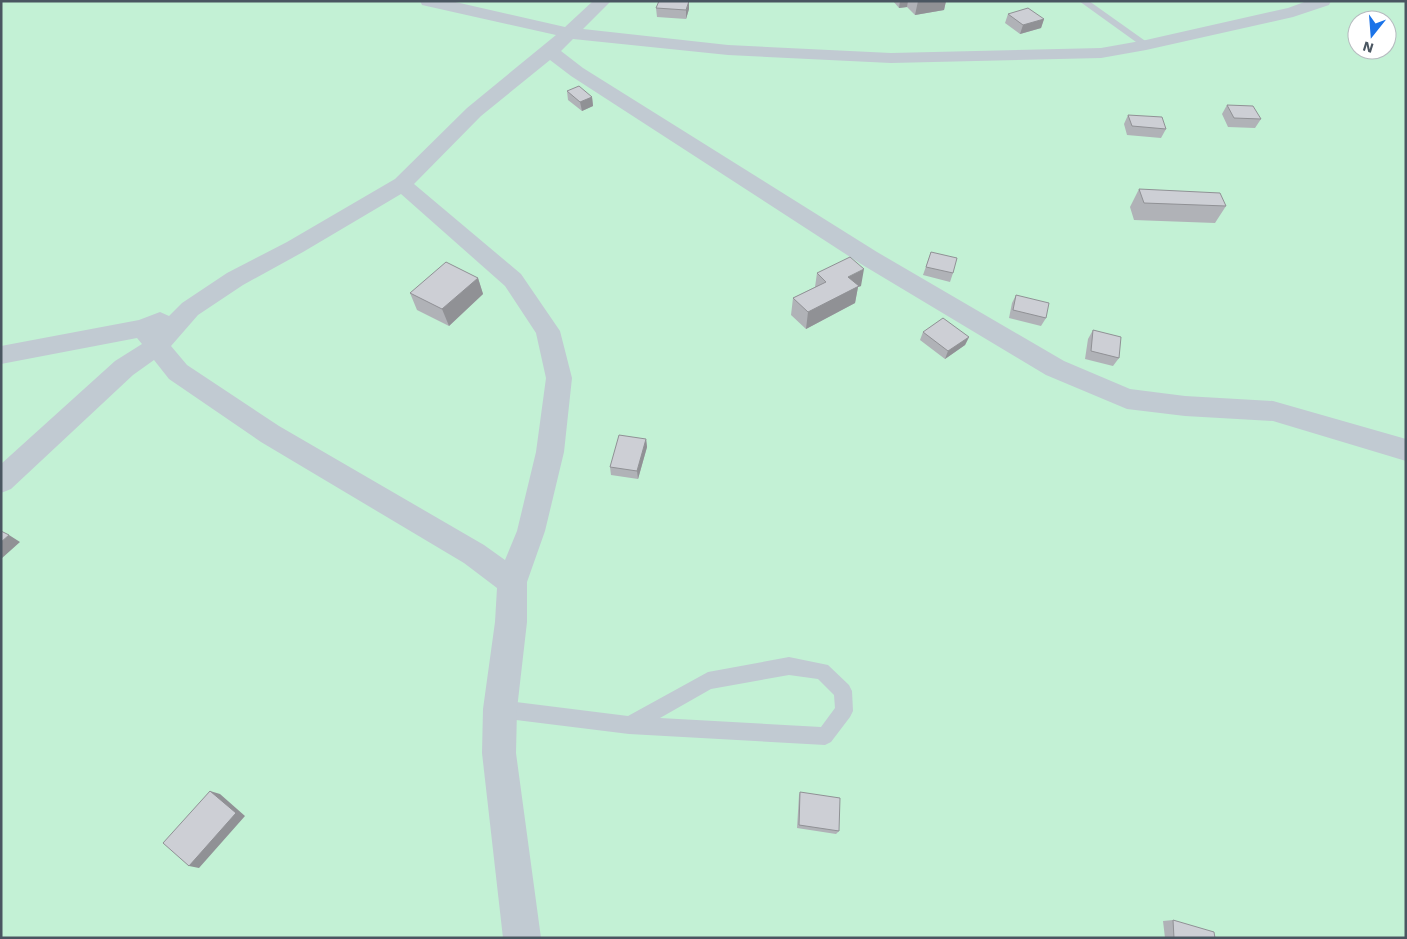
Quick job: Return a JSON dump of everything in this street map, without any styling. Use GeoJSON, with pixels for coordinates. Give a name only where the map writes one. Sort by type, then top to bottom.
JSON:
{"type":"FeatureCollection","features":[{"type":"Feature","properties":{"kind":"street"},"geometry":{"type":"LineString","coordinates":[[428,1],[569,33],[728,50],[891,58],[1101,53],[1146,45],[1293,12],[1323,1]]}},
{"type":"Feature","properties":{"kind":"street"},"geometry":{"type":"LineString","coordinates":[[1,481],[124,368],[150,337],[235,279],[295,247],[402,184],[474,112],[550,51],[603,1]]}},
{"type":"Feature","properties":{"kind":"street"},"geometry":{"type":"LineString","coordinates":[[550,51],[577,72],[869,258],[1055,368],[1127,399],[1185,406],[1273,411],[1406,450]]}},
{"type":"Feature","properties":{"kind":"street"},"geometry":{"type":"LineString","coordinates":[[402,184],[513,280],[548,331],[559,378],[550,452],[531,530],[512,582],[511,622],[500,709],[499,753],[522,938]]}},
{"type":"Feature","properties":{"kind":"street"},"geometry":{"type":"LineString","coordinates":[[150,337],[178,372],[352,484],[474,554],[512,582]]}},
{"type":"Feature","properties":{"kind":"street"},"geometry":{"type":"LineString","coordinates":[[1,355],[150,337]]}},
{"type":"Feature","properties":{"kind":"lane"},"geometry":{"type":"LineString","coordinates":[[1083,1],[1146,45]]}},
{"type":"Feature","properties":{"kind":"lane"},"geometry":{"type":"LineString","coordinates":[[500,709],[629,725],[825,736],[844,711],[844,691],[822,671],[788,666],[708,681],[629,725]]}},
{"type":"Feature","properties":{"kind":"green space"},"geometry":{"type":"Polygon","coordinates":[[[1,1],[1406,1],[1406,938],[1,938],[1,1]]]}},
{"type":"Feature","properties":{"kind":"building"},"geometry":{"type":"Polygon","coordinates":[[[659,1],[689,1],[686,10],[656,8],[659,1]]]}},
{"type":"Feature","properties":{"kind":"building"},"geometry":{"type":"Polygon","coordinates":[[[1028,8],[1044,19],[1023,25],[1008,14],[1028,8]]]}},
{"type":"Feature","properties":{"kind":"building"},"geometry":{"type":"Polygon","coordinates":[[[579,86],[592,97],[580,102],[567,91],[579,86]]]}},
{"type":"Feature","properties":{"kind":"building"},"geometry":{"type":"Polygon","coordinates":[[[1227,105],[1253,106],[1261,119],[1234,118],[1227,105]]]}},
{"type":"Feature","properties":{"kind":"building"},"geometry":{"type":"Polygon","coordinates":[[[1128,115],[1162,117],[1166,129],[1132,126],[1128,115]]]}},
{"type":"Feature","properties":{"kind":"building"},"geometry":{"type":"Polygon","coordinates":[[[1139,189],[1220,193],[1226,206],[1144,203],[1139,189]]]}},
{"type":"Feature","properties":{"kind":"building"},"geometry":{"type":"Polygon","coordinates":[[[931,252],[957,258],[953,273],[926,267],[931,252]]]}},
{"type":"Feature","properties":{"kind":"building"},"geometry":{"type":"Polygon","coordinates":[[[850,257],[864,269],[848,277],[859,286],[808,312],[793,298],[826,282],[817,273],[850,257]]]}},
{"type":"Feature","properties":{"kind":"building"},"geometry":{"type":"Polygon","coordinates":[[[446,262],[478,278],[442,309],[410,293],[446,262]]]}},
{"type":"Feature","properties":{"kind":"building"},"geometry":{"type":"Polygon","coordinates":[[[1016,295],[1049,303],[1046,318],[1013,310],[1016,295]]]}},
{"type":"Feature","properties":{"kind":"building"},"geometry":{"type":"Polygon","coordinates":[[[943,318],[969,337],[948,351],[923,332],[943,318]]]}},
{"type":"Feature","properties":{"kind":"building"},"geometry":{"type":"Polygon","coordinates":[[[1093,330],[1121,337],[1119,358],[1091,351],[1093,330]]]}},
{"type":"Feature","properties":{"kind":"building"},"geometry":{"type":"Polygon","coordinates":[[[619,435],[646,439],[637,471],[610,467],[619,435]]]}},
{"type":"Feature","properties":{"kind":"building"},"geometry":{"type":"Polygon","coordinates":[[[1,531],[9,535],[1,542],[1,531]]]}},
{"type":"Feature","properties":{"kind":"building"},"geometry":{"type":"Polygon","coordinates":[[[210,791],[236,813],[189,866],[163,843],[210,791]]]}},
{"type":"Feature","properties":{"kind":"building"},"geometry":{"type":"Polygon","coordinates":[[[800,792],[840,798],[839,831],[799,825],[800,792]]]}},
{"type":"Feature","properties":{"kind":"building"},"geometry":{"type":"Polygon","coordinates":[[[1173,920],[1214,932],[1215,938],[1174,938],[1173,920]]]}}]}
